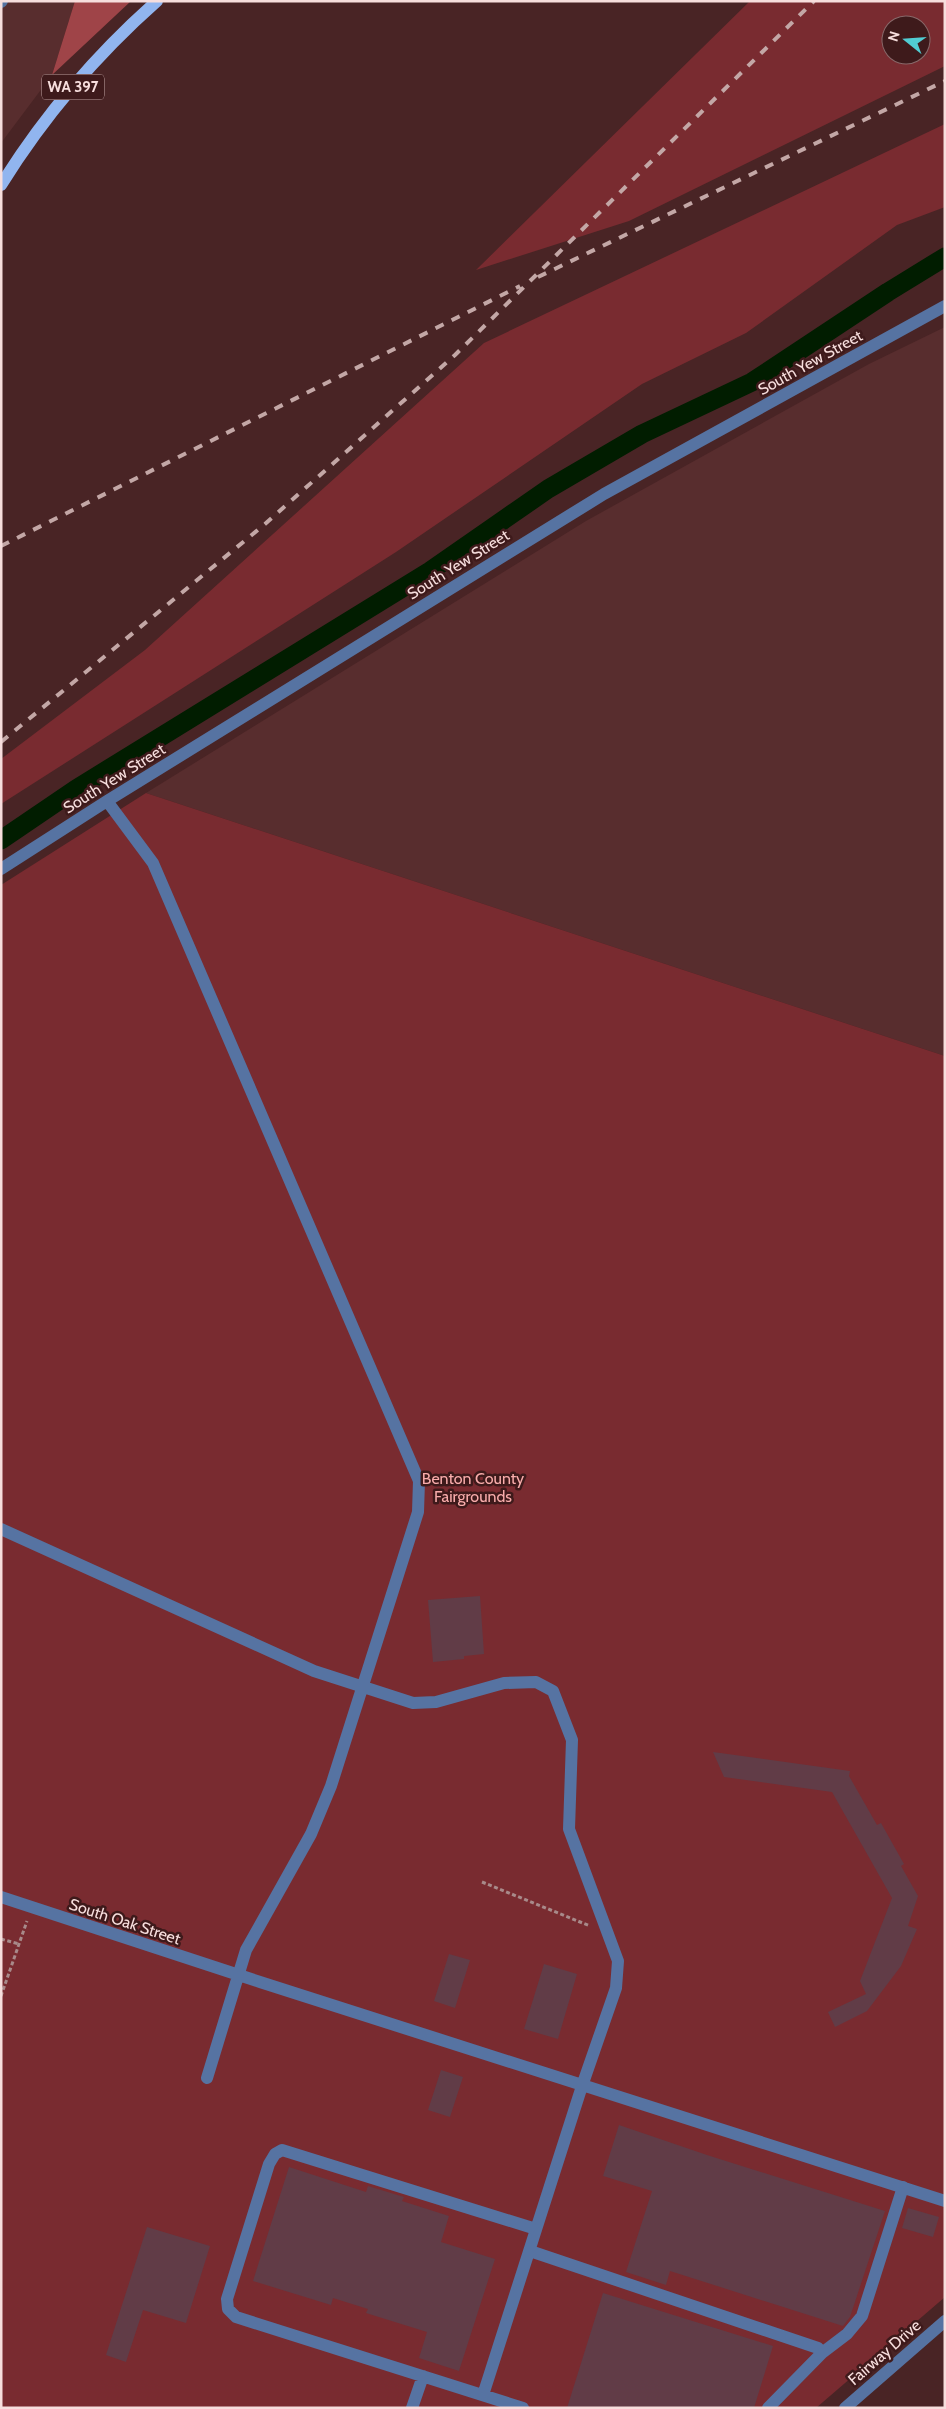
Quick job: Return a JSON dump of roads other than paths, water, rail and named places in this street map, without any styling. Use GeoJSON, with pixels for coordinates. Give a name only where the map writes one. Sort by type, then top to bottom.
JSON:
{"type":"FeatureCollection","features":[{"type":"Feature","properties":{"kind":"main road","name":"WA 397"},"geometry":{"type":"LineString","coordinates":[[1,184],[53,111],[88,69],[157,1]]}},
{"type":"Feature","properties":{"kind":"street","name":"South Yew Street"},"geometry":{"type":"LineString","coordinates":[[1,869],[107,801],[604,494],[945,306]]}},
{"type":"Feature","properties":{"kind":"street"},"geometry":{"type":"LineString","coordinates":[[107,801],[153,863],[419,1481],[418,1512],[330,1786],[311,1834],[246,1950],[207,2078]]}},
{"type":"Feature","properties":{"kind":"street"},"geometry":{"type":"LineString","coordinates":[[1,1529],[314,1671],[413,1703],[436,1702],[504,1684],[536,1682],[553,1691],[572,1740],[569,1829],[618,1961],[616,1988],[582,2086],[483,2395]]}},
{"type":"Feature","properties":{"kind":"street","name":"South Oak Street"},"geometry":{"type":"LineString","coordinates":[[1,1897],[582,2086],[945,2201]]}},
{"type":"Feature","properties":{"kind":"street"},"geometry":{"type":"LineString","coordinates":[[523,2408],[236,2317],[228,2309],[227,2299],[269,2164],[276,2154],[282,2150],[536,2229]]}},
{"type":"Feature","properties":{"kind":"street"},"geometry":{"type":"LineString","coordinates":[[768,2408],[822,2353],[847,2334],[862,2316],[902,2187]]}},
{"type":"Feature","properties":{"kind":"street"},"geometry":{"type":"LineString","coordinates":[[530,2251],[818,2348],[822,2353]]}},
{"type":"Feature","properties":{"kind":"street","name":"Fairway Drive"},"geometry":{"type":"LineString","coordinates":[[845,2408],[945,2322]]}},
{"type":"Feature","properties":{"kind":"street"},"geometry":{"type":"LineString","coordinates":[[412,2408],[422,2376]]}},
{"type":"Feature","properties":{"kind":"waterway"},"geometry":{"type":"LineString","coordinates":[[1,840],[76,789],[430,571],[548,489],[642,434],[752,382],[888,292],[945,257]]}},
{"type":"Feature","properties":{"kind":"railway"},"geometry":{"type":"LineString","coordinates":[[1,742],[265,524],[455,355],[814,1]]}},
{"type":"Feature","properties":{"kind":"railway"},"geometry":{"type":"LineString","coordinates":[[538,277],[945,81]]}},
{"type":"Feature","properties":{"kind":"railway"},"geometry":{"type":"LineString","coordinates":[[1,546],[520,286]]}},
{"type":"Feature","properties":{"kind":"park label","name":"Benton County Fairgrounds"},"geometry":{"type":"Point","coordinates":[473,1487]}}]}
